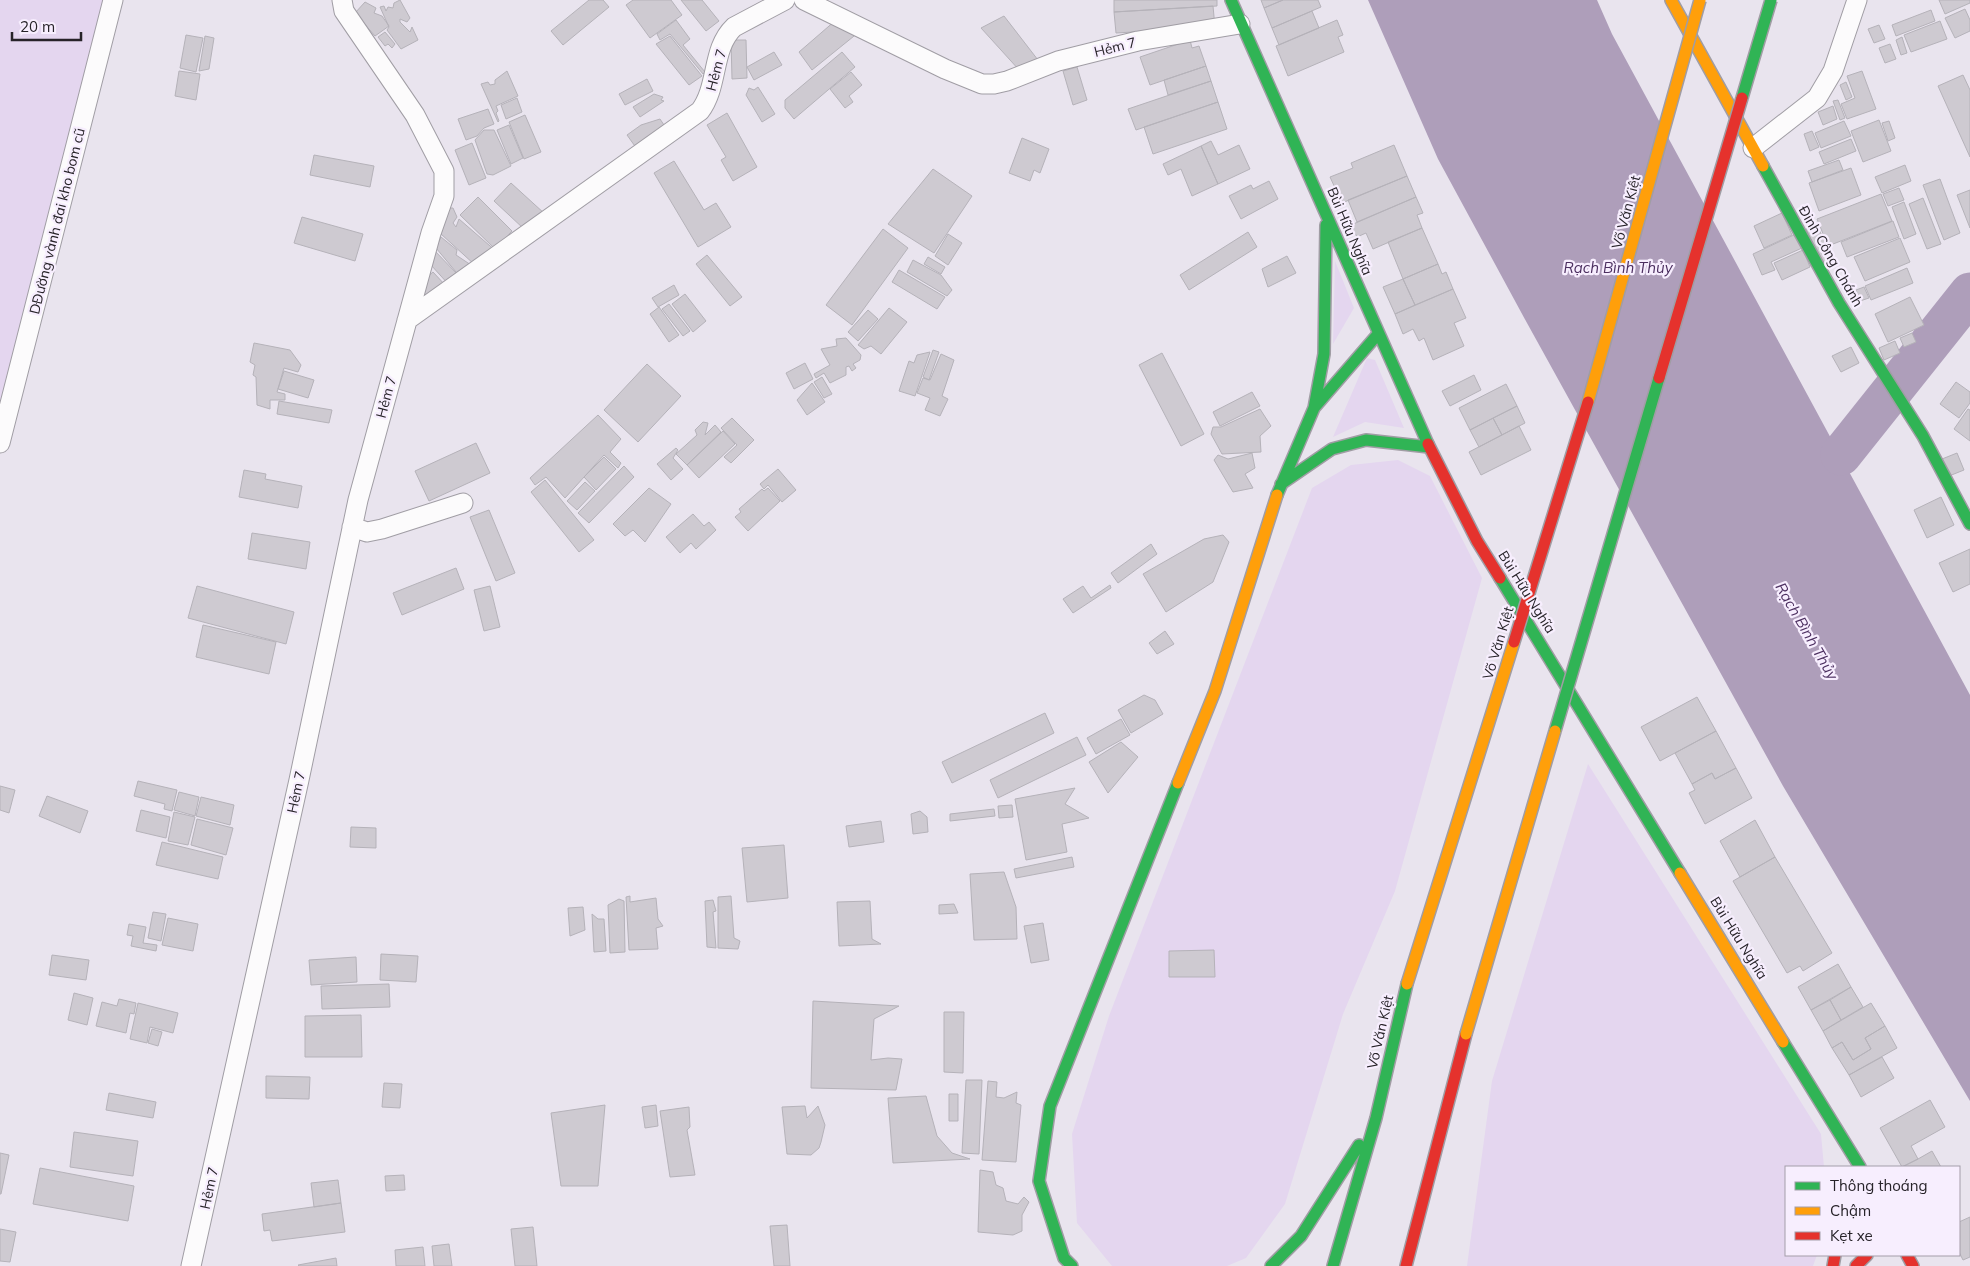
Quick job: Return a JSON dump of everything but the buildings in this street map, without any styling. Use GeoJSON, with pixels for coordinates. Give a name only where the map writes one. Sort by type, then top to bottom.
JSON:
{"type":"FeatureCollection","features":[{"type":"Feature","properties":{"kind":"main road","name":"Bùi Hữu Nghĩa"},"geometry":{"type":"LineString","coordinates":[[1231,0],[1429,448],[1477,540],[1859,1166]]}},
{"type":"Feature","properties":{"kind":"main road","name":"Đinh Công Chánh"},"geometry":{"type":"LineString","coordinates":[[1671,0],[1839,303],[1922,436],[1970,524]]}},
{"type":"Feature","properties":{"kind":"main road","name":"Võ Văn Kiệt"},"geometry":{"type":"LineString","coordinates":[[1332,1266],[1376,1118],[1407,984],[1592,390],[1700,0]]}},
{"type":"Feature","properties":{"kind":"main road"},"geometry":{"type":"LineString","coordinates":[[1406,1266],[1466,1034],[1771,0]]}},
{"type":"Feature","properties":{"kind":"main road"},"geometry":{"type":"LineString","coordinates":[[1072,1266],[1064,1258],[1039,1181],[1050,1106],[1215,691],[1281,484],[1314,408],[1324,354],[1325,211]]}},
{"type":"Feature","properties":{"kind":"main road"},"geometry":{"type":"LineString","coordinates":[[1314,408],[1378,334]]}},
{"type":"Feature","properties":{"kind":"main road"},"geometry":{"type":"LineString","coordinates":[[1281,484],[1332,449],[1366,440],[1429,448]]}},
{"type":"Feature","properties":{"kind":"main road"},"geometry":{"type":"LineString","coordinates":[[1271,1266],[1301,1236],[1376,1118]]}},
{"type":"Feature","properties":{"kind":"main road"},"geometry":{"type":"LineString","coordinates":[[1846,1166],[1849,1146]]}},
{"type":"Feature","properties":{"kind":"main road"},"geometry":{"type":"LineString","coordinates":[[1856,1266],[1866,1256]]}},
{"type":"Feature","properties":{"kind":"street","name":"DĐường vành đai kho bom cũ"},"geometry":{"type":"LineString","coordinates":[[0,444],[113,0]]}},
{"type":"Feature","properties":{"kind":"street","name":"Hẻm 7"},"geometry":{"type":"LineString","coordinates":[[191,1266],[299,780],[352,527],[431,233],[444,196],[444,171],[415,115],[344,11],[342,0]]}},
{"type":"Feature","properties":{"kind":"street","name":"Hẻm 7"},"geometry":{"type":"LineString","coordinates":[[407,320],[700,110],[708,100],[721,46],[728,33],[734,27],[785,0]]}},
{"type":"Feature","properties":{"kind":"street","name":"Hẻm 7"},"geometry":{"type":"LineString","coordinates":[[804,0],[945,69],[982,84],[994,84],[1058,61],[1138,41],[1240,24]]}},
{"type":"Feature","properties":{"kind":"street"},"geometry":{"type":"LineString","coordinates":[[1753,148],[1817,98],[1833,71],[1857,0]]}},
{"type":"Feature","properties":{"kind":"street"},"geometry":{"type":"LineString","coordinates":[[352,527],[367,532],[382,529],[463,504]]}},
{"type":"Feature","properties":{"kind":"shaded area"},"geometry":{"type":"Polygon","coordinates":[[[0,0],[113,0],[0,443],[0,0]]]}},
{"type":"Feature","properties":{"kind":"shaded area"},"geometry":{"type":"Polygon","coordinates":[[[1335,261],[1354,308],[1333,344],[1335,261]]]}},
{"type":"Feature","properties":{"kind":"shaded area"},"geometry":{"type":"Polygon","coordinates":[[[1367,358],[1375,360],[1404,428],[1365,422],[1333,437],[1367,358]]]}},
{"type":"Feature","properties":{"kind":"shaded area"},"geometry":{"type":"Polygon","coordinates":[[[1398,460],[1430,476],[1482,578],[1395,891],[1343,1014],[1285,1204],[1246,1258],[1227,1266],[1112,1266],[1077,1223],[1072,1134],[1109,1016],[1312,488],[1351,465],[1398,460]]]}},
{"type":"Feature","properties":{"kind":"shaded area"},"geometry":{"type":"Polygon","coordinates":[[[1588,764],[1821,1134],[1824,1166],[1785,1166],[1785,1256],[1817,1256],[1813,1266],[1467,1266],[1492,1081],[1588,764]]]}},
{"type":"Feature","properties":{"kind":"water","name":"Rạch Bình Thủy"},"geometry":{"type":"Polygon","coordinates":[[[1368,0],[1597,0],[1612,34],[1970,695],[1970,1101],[1783,786],[1527,323],[1438,159],[1368,0]]]}},
{"type":"Feature","properties":{"kind":"waterway"},"geometry":{"type":"LineString","coordinates":[[1841,455],[1970,293]]}},
{"type":"Feature","properties":{"kind":"traffic: fast"},"geometry":{"type":"LineString","coordinates":[[1231,0],[1428,444]]}},
{"type":"Feature","properties":{"kind":"traffic: fast"},"geometry":{"type":"LineString","coordinates":[[1742,98],[1771,0]]}},
{"type":"Feature","properties":{"kind":"traffic: fast"},"geometry":{"type":"LineString","coordinates":[[1763,166],[1839,303],[1923,436],[1970,524]]}},
{"type":"Feature","properties":{"kind":"traffic: fast"},"geometry":{"type":"LineString","coordinates":[[1314,408],[1324,354],[1326,225]]}},
{"type":"Feature","properties":{"kind":"traffic: fast"},"geometry":{"type":"LineString","coordinates":[[1277,495],[1314,408],[1378,334]]}},
{"type":"Feature","properties":{"kind":"traffic: fast"},"geometry":{"type":"LineString","coordinates":[[1555,731],[1659,378]]}},
{"type":"Feature","properties":{"kind":"traffic: fast"},"geometry":{"type":"LineString","coordinates":[[1281,484],[1332,449],[1366,440],[1429,447]]}},
{"type":"Feature","properties":{"kind":"traffic: fast"},"geometry":{"type":"LineString","coordinates":[[1500,578],[1680,873]]}},
{"type":"Feature","properties":{"kind":"traffic: fast"},"geometry":{"type":"LineString","coordinates":[[1072,1266],[1064,1258],[1039,1181],[1050,1106],[1178,783]]}},
{"type":"Feature","properties":{"kind":"traffic: fast"},"geometry":{"type":"LineString","coordinates":[[1333,1266],[1376,1118],[1407,984]]}},
{"type":"Feature","properties":{"kind":"traffic: fast"},"geometry":{"type":"LineString","coordinates":[[1783,1042],[1859,1166]]}},
{"type":"Feature","properties":{"kind":"traffic: fast"},"geometry":{"type":"LineString","coordinates":[[1271,1266],[1301,1236],[1359,1145]]}},
{"type":"Feature","properties":{"kind":"traffic: slow"},"geometry":{"type":"LineString","coordinates":[[1671,0],[1763,166]]}},
{"type":"Feature","properties":{"kind":"traffic: slow"},"geometry":{"type":"LineString","coordinates":[[1588,402],[1700,0]]}},
{"type":"Feature","properties":{"kind":"traffic: slow"},"geometry":{"type":"LineString","coordinates":[[1178,783],[1215,691],[1277,495]]}},
{"type":"Feature","properties":{"kind":"traffic: slow"},"geometry":{"type":"LineString","coordinates":[[1407,984],[1514,642]]}},
{"type":"Feature","properties":{"kind":"traffic: slow"},"geometry":{"type":"LineString","coordinates":[[1466,1034],[1555,731]]}},
{"type":"Feature","properties":{"kind":"traffic: slow"},"geometry":{"type":"LineString","coordinates":[[1680,873],[1783,1042]]}},
{"type":"Feature","properties":{"kind":"traffic: jam"},"geometry":{"type":"LineString","coordinates":[[1659,378],[1742,98]]}},
{"type":"Feature","properties":{"kind":"traffic: jam"},"geometry":{"type":"LineString","coordinates":[[1514,642],[1588,402]]}},
{"type":"Feature","properties":{"kind":"traffic: jam"},"geometry":{"type":"LineString","coordinates":[[1428,444],[1477,541],[1500,578]]}},
{"type":"Feature","properties":{"kind":"traffic: jam"},"geometry":{"type":"LineString","coordinates":[[1406,1266],[1466,1034]]}},
{"type":"Feature","properties":{"kind":"traffic: jam"},"geometry":{"type":"LineString","coordinates":[[1833,1266],[1835,1256]]}},
{"type":"Feature","properties":{"kind":"traffic: jam"},"geometry":{"type":"LineString","coordinates":[[1856,1266],[1866,1256]]}},
{"type":"Feature","properties":{"kind":"traffic: jam"},"geometry":{"type":"LineString","coordinates":[[1908,1256],[1913,1266]]}}]}
